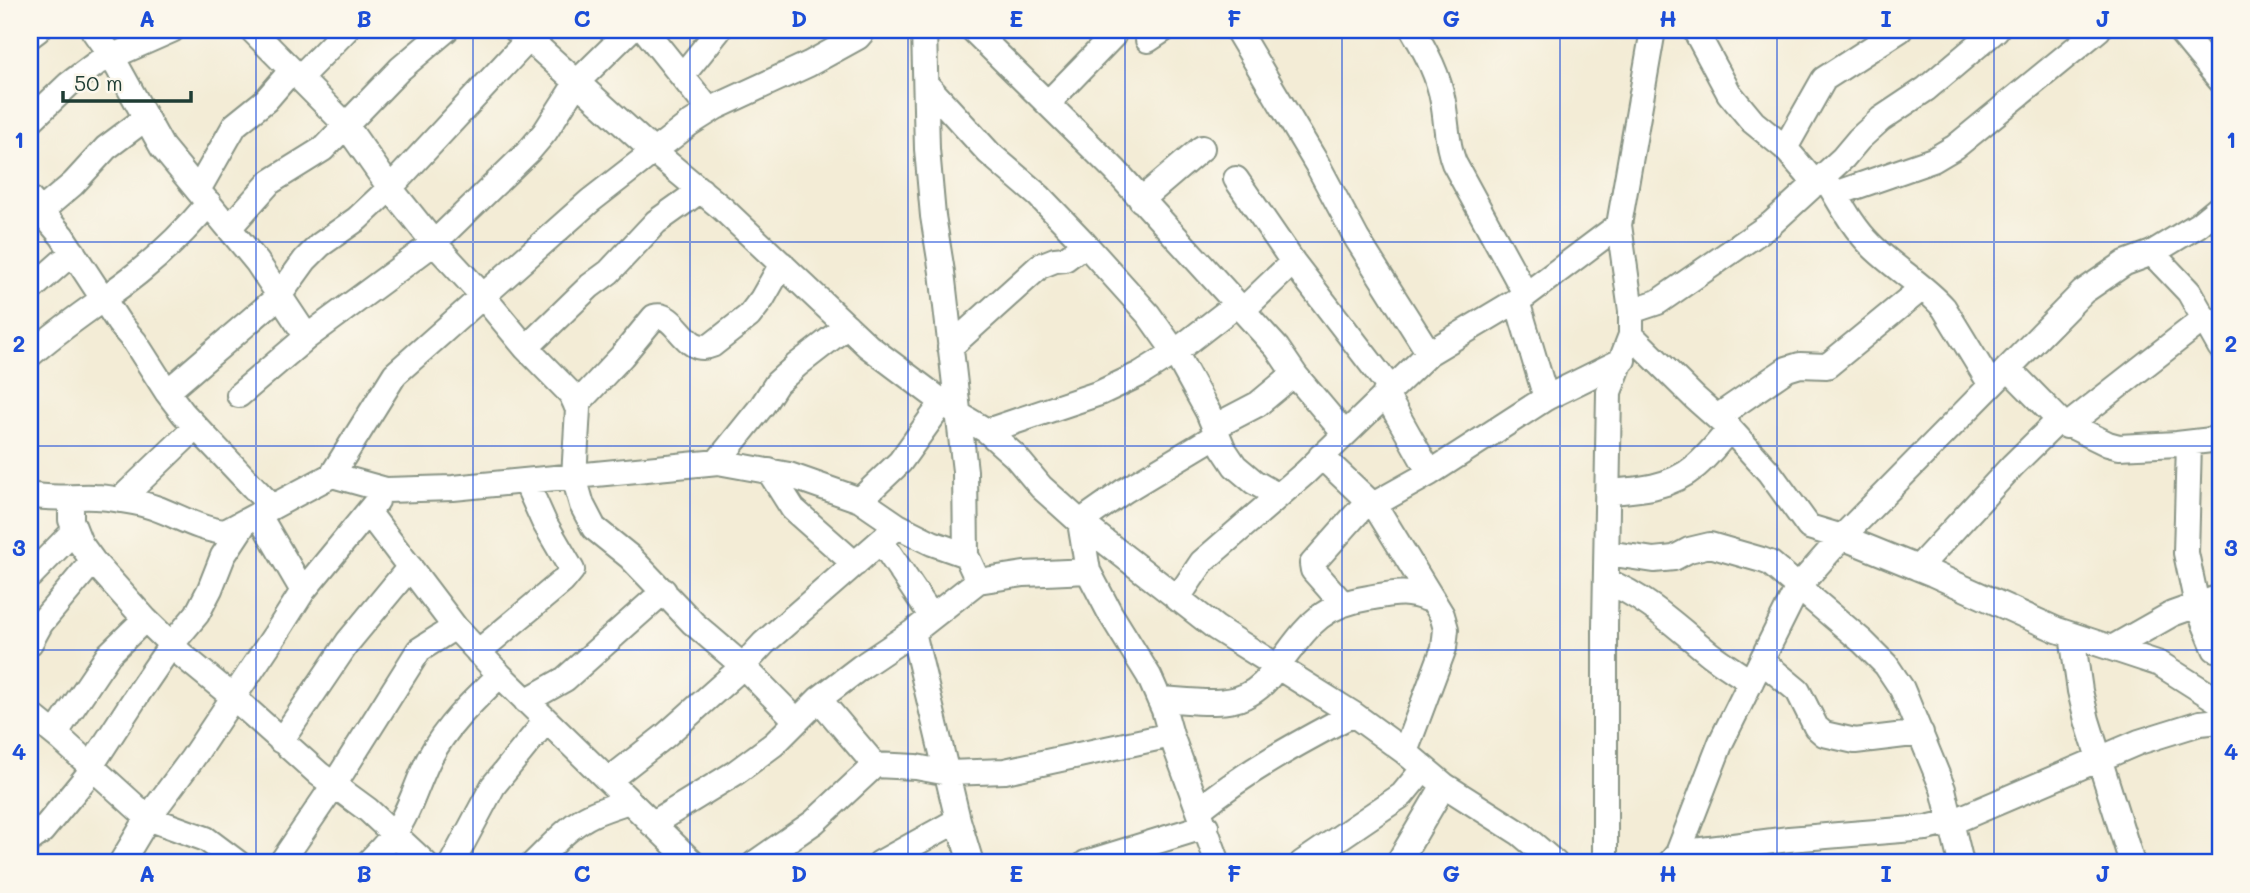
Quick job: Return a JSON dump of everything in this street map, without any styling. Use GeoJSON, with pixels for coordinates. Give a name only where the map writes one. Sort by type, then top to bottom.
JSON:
{"type":"FeatureCollection","features":[{"type":"Feature","properties":{"kind":"street"},"geometry":{"type":"LineString","coordinates":[[30,36],[38,30]]}},
{"type":"Feature","properties":{"kind":"street"},"geometry":{"type":"LineString","coordinates":[[93,30],[112,57],[162,147],[257,262],[307,337]]}},
{"type":"Feature","properties":{"kind":"street"},"geometry":{"type":"LineString","coordinates":[[30,121],[69,84],[97,63],[172,30]]}},
{"type":"Feature","properties":{"kind":"street"},"geometry":{"type":"LineString","coordinates":[[252,30],[345,124],[390,188],[434,243],[526,348],[571,394],[578,409],[575,477],[582,505],[594,528],[630,557],[693,623],[743,666],[797,721]]}},
{"type":"Feature","properties":{"kind":"street"},"geometry":{"type":"LineString","coordinates":[[30,355],[138,272],[183,233],[204,197],[235,125],[346,30]]}},
{"type":"Feature","properties":{"kind":"street"},"geometry":{"type":"LineString","coordinates":[[229,228],[270,182],[323,149],[400,69],[446,30]]}},
{"type":"Feature","properties":{"kind":"street"},"geometry":{"type":"LineString","coordinates":[[239,395],[307,337],[434,243],[538,141],[577,82],[630,30]]}},
{"type":"Feature","properties":{"kind":"street"},"geometry":{"type":"LineString","coordinates":[[645,30],[710,111]]}},
{"type":"Feature","properties":{"kind":"street"},"geometry":{"type":"LineString","coordinates":[[682,76],[719,30]]}},
{"type":"Feature","properties":{"kind":"street"},"geometry":{"type":"LineString","coordinates":[[30,495],[53,498],[96,497],[157,507],[206,530],[225,532],[332,475],[396,374],[590,201],[688,124],[809,64],[858,37],[864,30]]}},
{"type":"Feature","properties":{"kind":"street"},"geometry":{"type":"LineString","coordinates":[[924,30],[927,149],[950,347],[951,409],[965,471],[966,555],[978,581]]}},
{"type":"Feature","properties":{"kind":"street"},"geometry":{"type":"LineString","coordinates":[[973,30],[1115,170],[1277,348],[1294,374],[1344,433]]}},
{"type":"Feature","properties":{"kind":"street"},"geometry":{"type":"LineString","coordinates":[[1413,30],[1438,83],[1443,101],[1448,148],[1454,163],[1521,298],[1546,398]]}},
{"type":"Feature","properties":{"kind":"street"},"geometry":{"type":"LineString","coordinates":[[1605,863],[1609,392],[1613,377],[1623,360],[1631,323],[1619,225],[1653,30]]}},
{"type":"Feature","properties":{"kind":"street"},"geometry":{"type":"LineString","coordinates":[[1695,30],[1729,93],[1753,122],[1786,148],[1825,185],[1870,244],[1936,299],[2000,377],[2063,423],[2119,447],[2220,439]]}},
{"type":"Feature","properties":{"kind":"street"},"geometry":{"type":"LineString","coordinates":[[1786,148],[1824,79],[1900,30]]}},
{"type":"Feature","properties":{"kind":"street"},"geometry":{"type":"LineString","coordinates":[[1631,323],[1825,185],[1881,119],[1926,89],[1996,30]]}},
{"type":"Feature","properties":{"kind":"street"},"geometry":{"type":"LineString","coordinates":[[1825,185],[1933,160],[1955,147],[2098,30]]}},
{"type":"Feature","properties":{"kind":"street"},"geometry":{"type":"LineString","coordinates":[[1245,32],[1357,239],[1429,353]]}},
{"type":"Feature","properties":{"kind":"street"},"geometry":{"type":"LineString","coordinates":[[167,392],[279,296],[305,260],[320,245],[357,219],[390,188],[527,33],[577,82],[701,190],[868,346],[951,409],[987,431],[1015,456],[1041,487],[1080,522],[1216,628],[1353,714],[1444,785],[1521,834],[1555,863]]}},
{"type":"Feature","properties":{"kind":"street"},"geometry":{"type":"LineString","coordinates":[[2191,34],[2220,80]]}},
{"type":"Feature","properties":{"kind":"street"},"geometry":{"type":"LineString","coordinates":[[1048,103],[1113,36]]}},
{"type":"Feature","properties":{"kind":"street"},"geometry":{"type":"LineString","coordinates":[[926,84],[989,153],[1039,196],[1149,314],[1175,352],[1235,466],[1277,495]]}},
{"type":"Feature","properties":{"kind":"street"},"geometry":{"type":"LineString","coordinates":[[146,118],[106,148],[73,184],[35,205],[62,236],[167,392],[259,514],[303,590]]}},
{"type":"Feature","properties":{"kind":"street"},"geometry":{"type":"LineString","coordinates":[[1141,200],[1202,148]]}},
{"type":"Feature","properties":{"kind":"street"},"geometry":{"type":"LineString","coordinates":[[1236,179],[1388,391],[1430,473]]}},
{"type":"Feature","properties":{"kind":"street"},"geometry":{"type":"LineString","coordinates":[[526,348],[590,286],[609,272],[656,222],[701,190]]}},
{"type":"Feature","properties":{"kind":"street"},"geometry":{"type":"LineString","coordinates":[[1674,858],[1721,742],[1798,587],[1842,537],[2083,292],[2125,263],[2152,253],[2198,225],[2220,207]]}},
{"type":"Feature","properties":{"kind":"street"},"geometry":{"type":"LineString","coordinates":[[1177,599],[1202,562],[1305,473],[1429,353],[1521,298],[1619,225]]}},
{"type":"Feature","properties":{"kind":"street"},"geometry":{"type":"LineString","coordinates":[[950,347],[1040,266],[1065,259],[1085,244]]}},
{"type":"Feature","properties":{"kind":"street"},"geometry":{"type":"LineString","coordinates":[[30,290],[73,252]]}},
{"type":"Feature","properties":{"kind":"street"},"geometry":{"type":"LineString","coordinates":[[2152,253],[2189,292],[2220,347]]}},
{"type":"Feature","properties":{"kind":"street"},"geometry":{"type":"LineString","coordinates":[[987,431],[1100,393],[1149,370],[1240,307],[1293,262]]}},
{"type":"Feature","properties":{"kind":"street"},"geometry":{"type":"LineString","coordinates":[[576,405],[654,317],[665,317],[690,341],[700,348],[705,348],[749,316],[782,264]]}},
{"type":"Feature","properties":{"kind":"street"},"geometry":{"type":"LineString","coordinates":[[1607,492],[1644,489],[1667,483],[1697,466],[1723,423],[1787,369],[1796,366],[1827,366],[1921,289]]}},
{"type":"Feature","properties":{"kind":"street"},"geometry":{"type":"LineString","coordinates":[[1918,568],[2013,465],[2063,423],[2205,318]]}},
{"type":"Feature","properties":{"kind":"street"},"geometry":{"type":"LineString","coordinates":[[1631,323],[1769,472],[1809,527],[1842,537],[1918,568],[2072,635],[2160,664],[2220,702]]}},
{"type":"Feature","properties":{"kind":"street"},"geometry":{"type":"LineString","coordinates":[[717,462],[777,383],[847,326]]}},
{"type":"Feature","properties":{"kind":"street"},"geometry":{"type":"LineString","coordinates":[[1342,603],[1312,570],[1312,564],[1370,503],[1430,473],[1546,398],[1623,360]]}},
{"type":"Feature","properties":{"kind":"street"},"geometry":{"type":"LineString","coordinates":[[1080,522],[1258,404],[1294,374]]}},
{"type":"Feature","properties":{"kind":"street"},"geometry":{"type":"LineString","coordinates":[[860,500],[951,409]]}},
{"type":"Feature","properties":{"kind":"street"},"geometry":{"type":"LineString","coordinates":[[120,500],[196,427]]}},
{"type":"Feature","properties":{"kind":"street"},"geometry":{"type":"LineString","coordinates":[[2184,679],[2218,648],[2209,601],[2186,553],[2189,443]]}},
{"type":"Feature","properties":{"kind":"street"},"geometry":{"type":"LineString","coordinates":[[1321,456],[1382,514],[1442,615],[1446,629],[1444,648],[1405,752]]}},
{"type":"Feature","properties":{"kind":"street"},"geometry":{"type":"LineString","coordinates":[[332,475],[386,490],[526,482],[717,462],[789,475],[860,500],[889,534],[923,624],[948,774],[971,863]]}},
{"type":"Feature","properties":{"kind":"street"},"geometry":{"type":"LineString","coordinates":[[769,471],[793,509],[855,564]]}},
{"type":"Feature","properties":{"kind":"street"},"geometry":{"type":"LineString","coordinates":[[478,652],[563,581],[572,570],[544,522],[526,482]]}},
{"type":"Feature","properties":{"kind":"street"},"geometry":{"type":"LineString","coordinates":[[121,863],[148,818],[192,759],[303,590],[386,490]]}},
{"type":"Feature","properties":{"kind":"street"},"geometry":{"type":"LineString","coordinates":[[71,498],[74,531],[93,561],[145,619],[281,741],[394,833],[425,863]]}},
{"type":"Feature","properties":{"kind":"street"},"geometry":{"type":"LineString","coordinates":[[368,512],[478,652],[545,722],[609,780],[693,863]]}},
{"type":"Feature","properties":{"kind":"street"},"geometry":{"type":"LineString","coordinates":[[30,840],[42,831],[92,768],[141,689],[197,614],[223,556],[259,514]]}},
{"type":"Feature","properties":{"kind":"street"},"geometry":{"type":"LineString","coordinates":[[1080,522],[1088,571],[1149,676],[1218,863]]}},
{"type":"Feature","properties":{"kind":"street"},"geometry":{"type":"LineString","coordinates":[[30,576],[74,531]]}},
{"type":"Feature","properties":{"kind":"street"},"geometry":{"type":"LineString","coordinates":[[889,534],[932,543],[966,555]]}},
{"type":"Feature","properties":{"kind":"street"},"geometry":{"type":"LineString","coordinates":[[609,780],[666,736],[743,666],[764,643],[889,534]]}},
{"type":"Feature","properties":{"kind":"street"},"geometry":{"type":"LineString","coordinates":[[1607,553],[1654,560],[1674,558],[1710,545],[1727,548],[1770,563],[1863,642],[1886,665],[1902,690],[1944,789],[1961,863]]}},
{"type":"Feature","properties":{"kind":"street"},"geometry":{"type":"LineString","coordinates":[[30,643],[41,623],[93,561]]}},
{"type":"Feature","properties":{"kind":"street"},"geometry":{"type":"LineString","coordinates":[[281,741],[348,642],[410,567]]}},
{"type":"Feature","properties":{"kind":"street"},"geometry":{"type":"LineString","coordinates":[[652,824],[735,773],[774,744],[819,699],[978,581],[1024,574],[1088,571]]}},
{"type":"Feature","properties":{"kind":"street"},"geometry":{"type":"LineString","coordinates":[[1606,581],[1640,598],[1711,654],[1798,691],[1816,727],[1824,734],[1855,741],[1921,733]]}},
{"type":"Feature","properties":{"kind":"street"},"geometry":{"type":"LineString","coordinates":[[526,701],[565,679],[664,591]]}},
{"type":"Feature","properties":{"kind":"street"},"geometry":{"type":"LineString","coordinates":[[1159,699],[1231,701],[1256,690],[1311,622],[1342,603],[1409,592],[1431,600]]}},
{"type":"Feature","properties":{"kind":"street"},"geometry":{"type":"LineString","coordinates":[[2112,648],[2172,614],[2209,601]]}},
{"type":"Feature","properties":{"kind":"street"},"geometry":{"type":"LineString","coordinates":[[55,734],[110,654],[145,619]]}},
{"type":"Feature","properties":{"kind":"street"},"geometry":{"type":"LineString","coordinates":[[281,863],[419,650],[455,626]]}},
{"type":"Feature","properties":{"kind":"street"},"geometry":{"type":"LineString","coordinates":[[2072,635],[2087,720],[2132,863]]}},
{"type":"Feature","properties":{"kind":"street"},"geometry":{"type":"LineString","coordinates":[[368,863],[394,833],[419,786],[431,756],[459,715],[500,675]]}},
{"type":"Feature","properties":{"kind":"street"},"geometry":{"type":"LineString","coordinates":[[819,699],[875,765]]}},
{"type":"Feature","properties":{"kind":"street"},"geometry":{"type":"LineString","coordinates":[[30,714],[148,818],[206,839],[238,863]]}},
{"type":"Feature","properties":{"kind":"street"},"geometry":{"type":"LineString","coordinates":[[1086,863],[1203,817],[1231,783],[1353,714]]}},
{"type":"Feature","properties":{"kind":"street"},"geometry":{"type":"LineString","coordinates":[[1674,858],[1789,839],[1926,828],[1952,822],[2139,742],[2200,723],[2220,721]]}},
{"type":"Feature","properties":{"kind":"street"},"geometry":{"type":"LineString","coordinates":[[452,863],[493,786],[545,722]]}},
{"type":"Feature","properties":{"kind":"street"},"geometry":{"type":"LineString","coordinates":[[755,863],[814,822],[875,765],[916,767],[948,774],[1004,771],[1171,735]]}},
{"type":"Feature","properties":{"kind":"street"},"geometry":{"type":"LineString","coordinates":[[1302,863],[1402,795],[1424,768]]}},
{"type":"Feature","properties":{"kind":"street"},"geometry":{"type":"LineString","coordinates":[[1398,863],[1444,785]]}},
{"type":"Feature","properties":{"kind":"street"},"geometry":{"type":"LineString","coordinates":[[534,863],[555,842],[592,814],[629,801]]}},
{"type":"Feature","properties":{"kind":"street"},"geometry":{"type":"LineString","coordinates":[[880,863],[958,820]]}}]}
